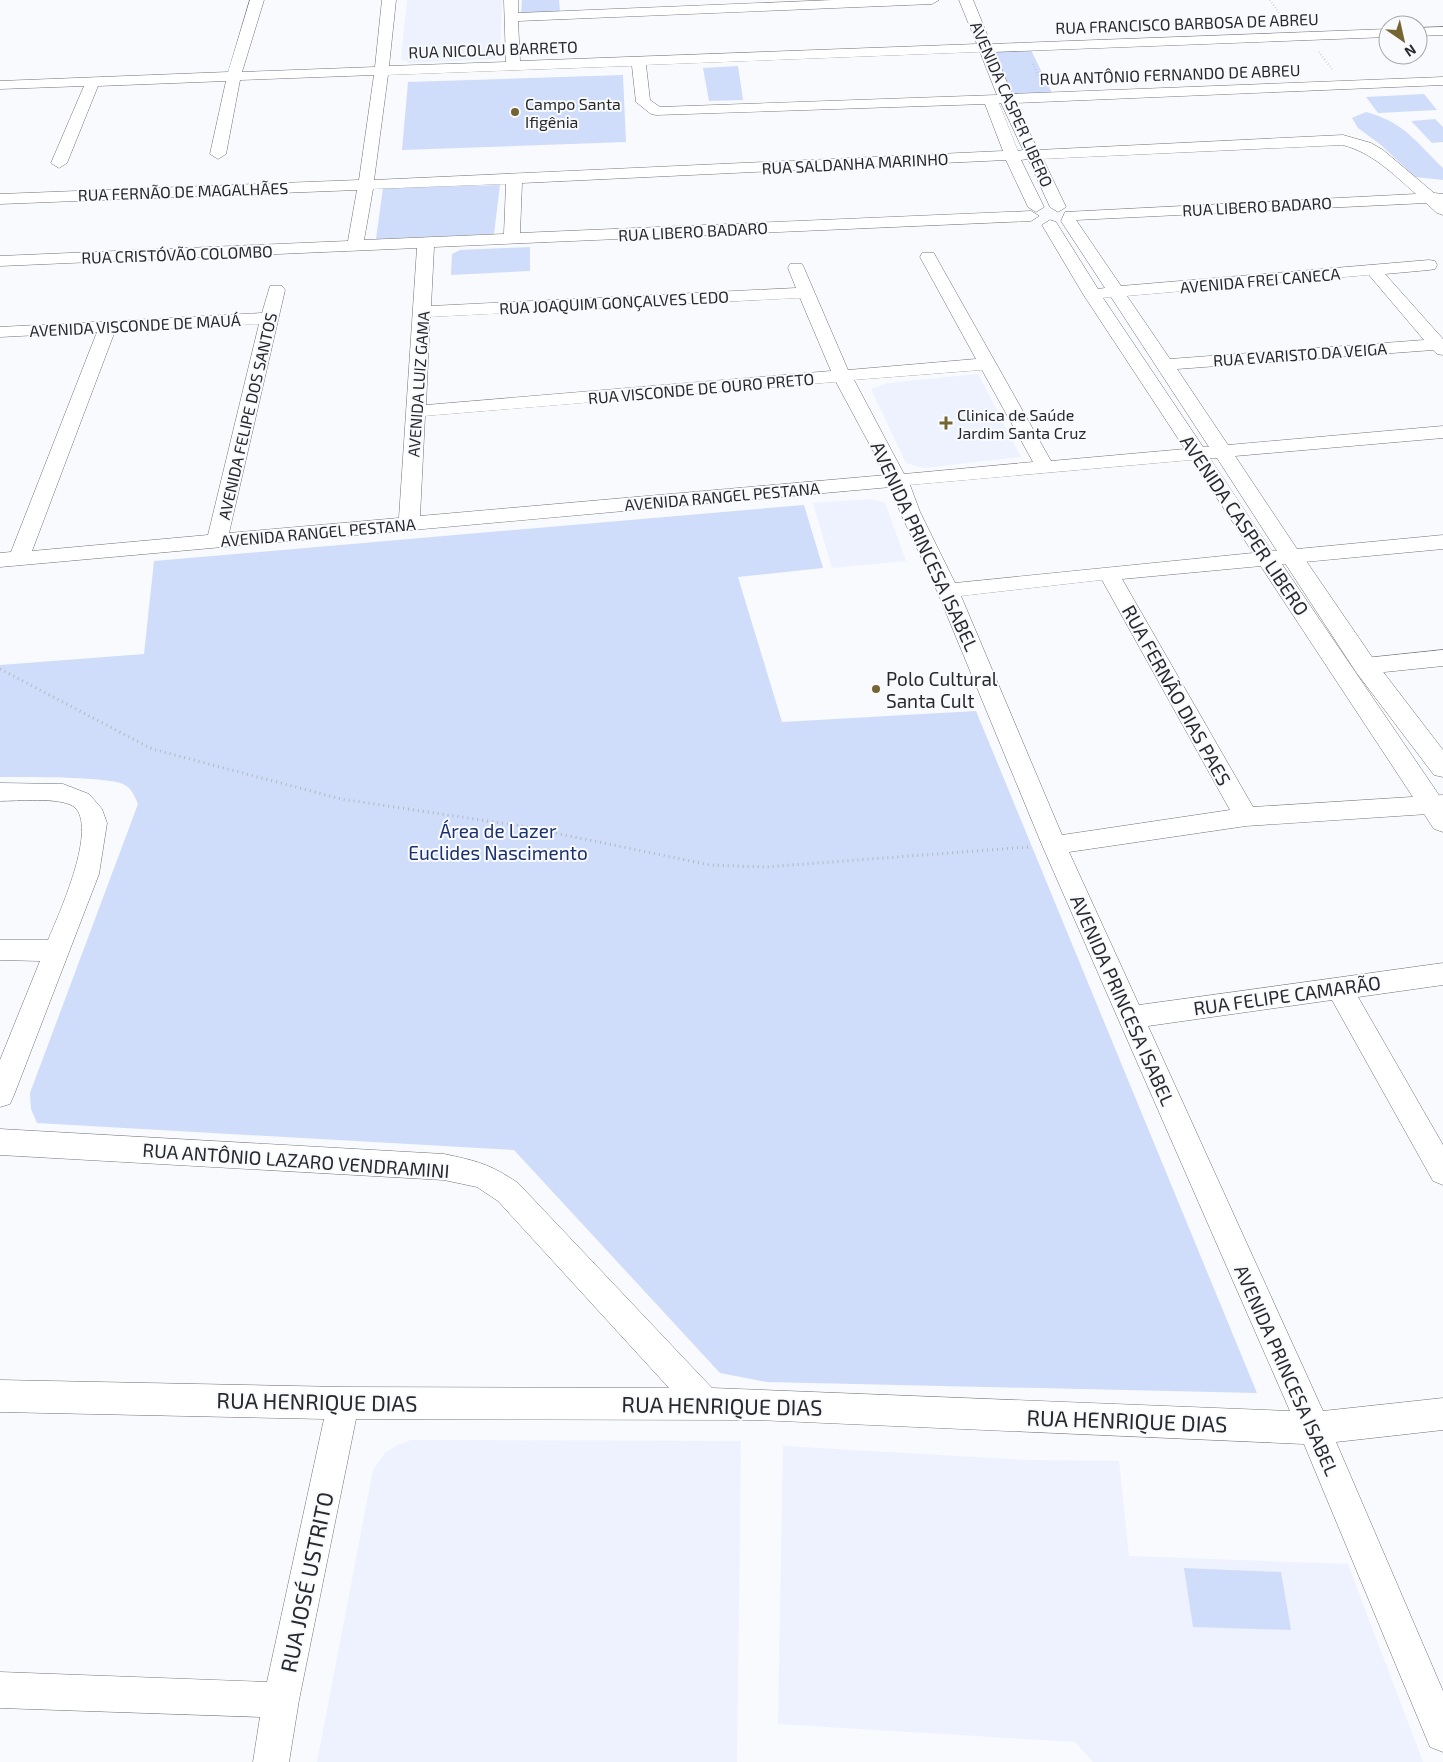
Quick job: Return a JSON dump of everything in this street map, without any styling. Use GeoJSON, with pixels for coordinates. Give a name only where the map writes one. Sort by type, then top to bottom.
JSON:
{"type":"FeatureCollection","features":[{"type":"Feature","properties":{"kind":"street"},"geometry":{"type":"LineString","coordinates":[[218,154],[234,75],[257,0]]}},
{"type":"Feature","properties":{"kind":"street"},"geometry":{"type":"LineString","coordinates":[[355,246],[367,184],[383,71],[389,0]]}},
{"type":"Feature","properties":{"kind":"street"},"geometry":{"type":"LineString","coordinates":[[511,0],[513,66]]}},
{"type":"Feature","properties":{"kind":"street"},"geometry":{"type":"LineString","coordinates":[[511,17],[569,7],[932,0]]}},
{"type":"Feature","properties":{"kind":"street","name":"AVENIDA CASPER LIBERO"},"geometry":{"type":"LineString","coordinates":[[953,0],[974,64]]}},
{"type":"Feature","properties":{"kind":"street","name":"AVENIDA CASPER LIBERO"},"geometry":{"type":"LineString","coordinates":[[966,0],[987,48],[1012,156],[1034,212]]}},
{"type":"Feature","properties":{"kind":"street"},"geometry":{"type":"LineString","coordinates":[[1428,32],[1443,31]]}},
{"type":"Feature","properties":{"kind":"street","name":"RUA FRANCISCO BARBOSA DE ABREU"},"geometry":{"type":"LineString","coordinates":[[987,48],[1378,33]]}},
{"type":"Feature","properties":{"kind":"street","name":"RUA NICOLAU BARRETO"},"geometry":{"type":"LineString","coordinates":[[0,85],[987,48]]}},
{"type":"Feature","properties":{"kind":"street","name":"RUA ANTÔNIO FERNANDO DE ABREU"},"geometry":{"type":"LineString","coordinates":[[638,61],[643,102],[648,107],[663,112],[1443,81]]}},
{"type":"Feature","properties":{"kind":"street"},"geometry":{"type":"LineString","coordinates":[[59,163],[93,82]]}},
{"type":"Feature","properties":{"kind":"street","name":"AVENIDA CASPER LIBERO"},"geometry":{"type":"LineString","coordinates":[[983,82],[999,99],[1035,155],[1066,214],[1222,453],[1365,666],[1443,768]]}},
{"type":"Feature","properties":{"kind":"street","name":"RUA SALDANHA MARINHO"},"geometry":{"type":"LineString","coordinates":[[367,184],[514,179],[1343,140],[1366,146],[1378,153],[1437,198],[1443,210]]}},
{"type":"Feature","properties":{"kind":"street"},"geometry":{"type":"LineString","coordinates":[[512,239],[514,179]]}},
{"type":"Feature","properties":{"kind":"street","name":"RUA FERNÃO DE MAGALHÃES"},"geometry":{"type":"LineString","coordinates":[[0,199],[367,184]]}},
{"type":"Feature","properties":{"kind":"street","name":"RUA LIBERO BADARO"},"geometry":{"type":"LineString","coordinates":[[355,246],[1034,212],[1048,205],[1066,214],[1437,198]]}},
{"type":"Feature","properties":{"kind":"street"},"geometry":{"type":"LineString","coordinates":[[1034,212],[1038,222],[1050,225],[1063,224],[1066,214]]}},
{"type":"Feature","properties":{"kind":"street","name":"AVENIDA CASPER LIBERO"},"geometry":{"type":"LineString","coordinates":[[1050,225],[1092,294],[1267,559],[1439,810]]}},
{"type":"Feature","properties":{"kind":"street","name":"AVENIDA LUIZ GAMA"},"geometry":{"type":"LineString","coordinates":[[410,525],[426,243]]}},
{"type":"Feature","properties":{"kind":"street","name":"RUA CRISTÓVÃO COLOMBO"},"geometry":{"type":"LineString","coordinates":[[0,261],[355,246]]}},
{"type":"Feature","properties":{"kind":"street"},"geometry":{"type":"LineString","coordinates":[[928,257],[1045,467]]}},
{"type":"Feature","properties":{"kind":"street","name":"AVENIDA FREI CANECA"},"geometry":{"type":"LineString","coordinates":[[1092,294],[1429,265]]}},
{"type":"Feature","properties":{"kind":"street","name":"AVENIDA PRINCESA ISABEL"},"geometry":{"type":"LineString","coordinates":[[796,268],[842,376],[898,480],[910,512],[948,591],[1054,845],[1314,1428],[1443,1734]]}},
{"type":"Feature","properties":{"kind":"street"},"geometry":{"type":"LineString","coordinates":[[1373,270],[1440,347]]}},
{"type":"Feature","properties":{"kind":"street","name":"AVENIDA FELIPE DOS SANTOS"},"geometry":{"type":"LineString","coordinates":[[217,541],[276,290]]}},
{"type":"Feature","properties":{"kind":"street","name":"RUA JOAQUIM GONÇALVES LEDO"},"geometry":{"type":"LineString","coordinates":[[423,312],[805,292]]}},
{"type":"Feature","properties":{"kind":"street","name":"AVENIDA VISCONDE DE MAUÁ"},"geometry":{"type":"LineString","coordinates":[[0,332],[270,318]]}},
{"type":"Feature","properties":{"kind":"street"},"geometry":{"type":"LineString","coordinates":[[9,559],[108,326]]}},
{"type":"Feature","properties":{"kind":"street","name":"RUA EVARISTO DA VEIGA"},"geometry":{"type":"LineString","coordinates":[[1163,365],[1440,347]]}},
{"type":"Feature","properties":{"kind":"street","name":"RUA VISCONDE DE OURO PRETO"},"geometry":{"type":"LineString","coordinates":[[416,411],[987,364]]}},
{"type":"Feature","properties":{"kind":"street","name":"AVENIDA RANGEL PESTANA"},"geometry":{"type":"LineString","coordinates":[[9,559],[410,525],[1443,432]]}},
{"type":"Feature","properties":{"kind":"street"},"geometry":{"type":"LineString","coordinates":[[948,591],[1108,573],[1443,542]]}},
{"type":"Feature","properties":{"kind":"street","name":"RUA FERNÃO DIAS PAES"},"geometry":{"type":"LineString","coordinates":[[1108,573],[1246,817]]}},
{"type":"Feature","properties":{"kind":"street"},"geometry":{"type":"LineString","coordinates":[[1365,666],[1443,658]]}},
{"type":"Feature","properties":{"kind":"street"},"geometry":{"type":"LineString","coordinates":[[0,792],[64,793],[81,800],[90,809],[94,823],[87,874],[0,1095]]}},
{"type":"Feature","properties":{"kind":"street"},"geometry":{"type":"LineString","coordinates":[[1054,845],[1246,817],[1439,810]]}},
{"type":"Feature","properties":{"kind":"street"},"geometry":{"type":"LineString","coordinates":[[0,950],[57,952]]}},
{"type":"Feature","properties":{"kind":"street","name":"RUA FELIPE CAMARÃO"},"geometry":{"type":"LineString","coordinates":[[1130,1017],[1443,974]]}},
{"type":"Feature","properties":{"kind":"street"},"geometry":{"type":"LineString","coordinates":[[1339,988],[1443,1172]]}},
{"type":"Feature","properties":{"kind":"street","name":"RUA ANTÔNIO LAZARO VENDRAMINI"},"geometry":{"type":"LineString","coordinates":[[0,1142],[444,1167],[484,1176],[508,1192],[704,1403]]}},
{"type":"Feature","properties":{"kind":"street","name":"RUA HENRIQUE DIAS"},"geometry":{"type":"LineString","coordinates":[[0,1396],[343,1402],[704,1403],[1314,1428],[1443,1414]]}},
{"type":"Feature","properties":{"kind":"street","name":"RUA JOSÉ USTRITO"},"geometry":{"type":"LineString","coordinates":[[271,1762],[281,1700],[343,1402]]}},
{"type":"Feature","properties":{"kind":"street"},"geometry":{"type":"LineString","coordinates":[[0,1690],[281,1700]]}},
{"type":"Feature","properties":{"kind":"path"},"geometry":{"type":"LineString","coordinates":[[1306,36],[1345,85]]}},
{"type":"Feature","properties":{"kind":"path"},"geometry":{"type":"LineString","coordinates":[[0,669],[152,749],[341,800],[521,826],[710,865],[766,867],[1054,845]]}},
{"type":"Feature","properties":{"kind":"shaded area"},"geometry":{"type":"Polygon","coordinates":[[[407,0],[502,0],[500,56],[493,59],[410,63],[401,59],[407,0]]]}},
{"type":"Feature","properties":{"kind":"shaded area","name":"Clinica de Saúde Jardim Santa Cruz"},"geometry":{"type":"Polygon","coordinates":[[[978,374],[1021,457],[924,468],[906,463],[871,389],[888,383],[978,374]]]}},
{"type":"Feature","properties":{"kind":"shaded area"},"geometry":{"type":"Polygon","coordinates":[[[871,499],[885,503],[906,561],[832,568],[813,503],[871,499]]]}},
{"type":"Feature","properties":{"kind":"shaded area"},"geometry":{"type":"Polygon","coordinates":[[[411,1440],[741,1441],[737,1762],[317,1762],[373,1470],[385,1453],[411,1440]]]}},
{"type":"Feature","properties":{"kind":"shaded area"},"geometry":{"type":"Polygon","coordinates":[[[783,1446],[1026,1460],[1119,1461],[1129,1556],[1348,1564],[1423,1762],[1093,1762],[1075,1742],[778,1724],[783,1446]]]}},
{"type":"Feature","properties":{"kind":"green space"},"geometry":{"type":"Polygon","coordinates":[[[522,0],[559,0],[560,12],[521,14],[522,0]]]}},
{"type":"Feature","properties":{"kind":"green space"},"geometry":{"type":"Polygon","coordinates":[[[1029,46],[1054,97],[1009,98],[987,48],[1029,46]]]}},
{"type":"Feature","properties":{"kind":"green space"},"geometry":{"type":"Polygon","coordinates":[[[738,66],[743,100],[709,101],[703,68],[738,66]]]}},
{"type":"Feature","properties":{"kind":"green space","name":"Campo Santa Ifigênia"},"geometry":{"type":"Polygon","coordinates":[[[623,75],[626,142],[402,150],[408,82],[623,75]]]}},
{"type":"Feature","properties":{"kind":"green space"},"geometry":{"type":"Polygon","coordinates":[[[1424,94],[1437,110],[1378,113],[1366,97],[1424,94]]]}},
{"type":"Feature","properties":{"kind":"green space"},"geometry":{"type":"Polygon","coordinates":[[[1366,112],[1390,121],[1417,141],[1443,168],[1443,180],[1415,177],[1381,145],[1358,128],[1352,118],[1366,112]]]}},
{"type":"Feature","properties":{"kind":"green space"},"geometry":{"type":"Polygon","coordinates":[[[1435,119],[1443,127],[1443,142],[1432,143],[1411,121],[1435,119]]]}},
{"type":"Feature","properties":{"kind":"green space"},"geometry":{"type":"Polygon","coordinates":[[[500,185],[494,234],[376,239],[383,188],[500,185]]]}},
{"type":"Feature","properties":{"kind":"green space"},"geometry":{"type":"Polygon","coordinates":[[[530,247],[530,271],[451,275],[452,254],[460,250],[530,247]]]}},
{"type":"Feature","properties":{"kind":"green space","name":"Área de Lazer Euclides Nascimento"},"geometry":{"type":"Polygon","coordinates":[[[804,505],[823,568],[738,577],[782,722],[976,711],[1257,1393],[767,1382],[720,1373],[514,1150],[37,1123],[31,1109],[30,1093],[138,804],[130,789],[117,782],[66,778],[0,777],[0,665],[144,654],[154,561],[804,505]]]}},
{"type":"Feature","properties":{"kind":"green space"},"geometry":{"type":"Polygon","coordinates":[[[1184,1568],[1281,1572],[1291,1630],[1193,1627],[1184,1568]]]}},
{"type":"Feature","properties":{"kind":"place","name":"Campo Santa Ifigênia"},"geometry":{"type":"Point","coordinates":[515,112]}},
{"type":"Feature","properties":{"kind":"place","name":"Clinica de Saúde Jardim Santa Cruz"},"geometry":{"type":"Point","coordinates":[946,423]}},
{"type":"Feature","properties":{"kind":"place","name":"Polo Cultural Santa Cult"},"geometry":{"type":"Point","coordinates":[876,689]}}]}
